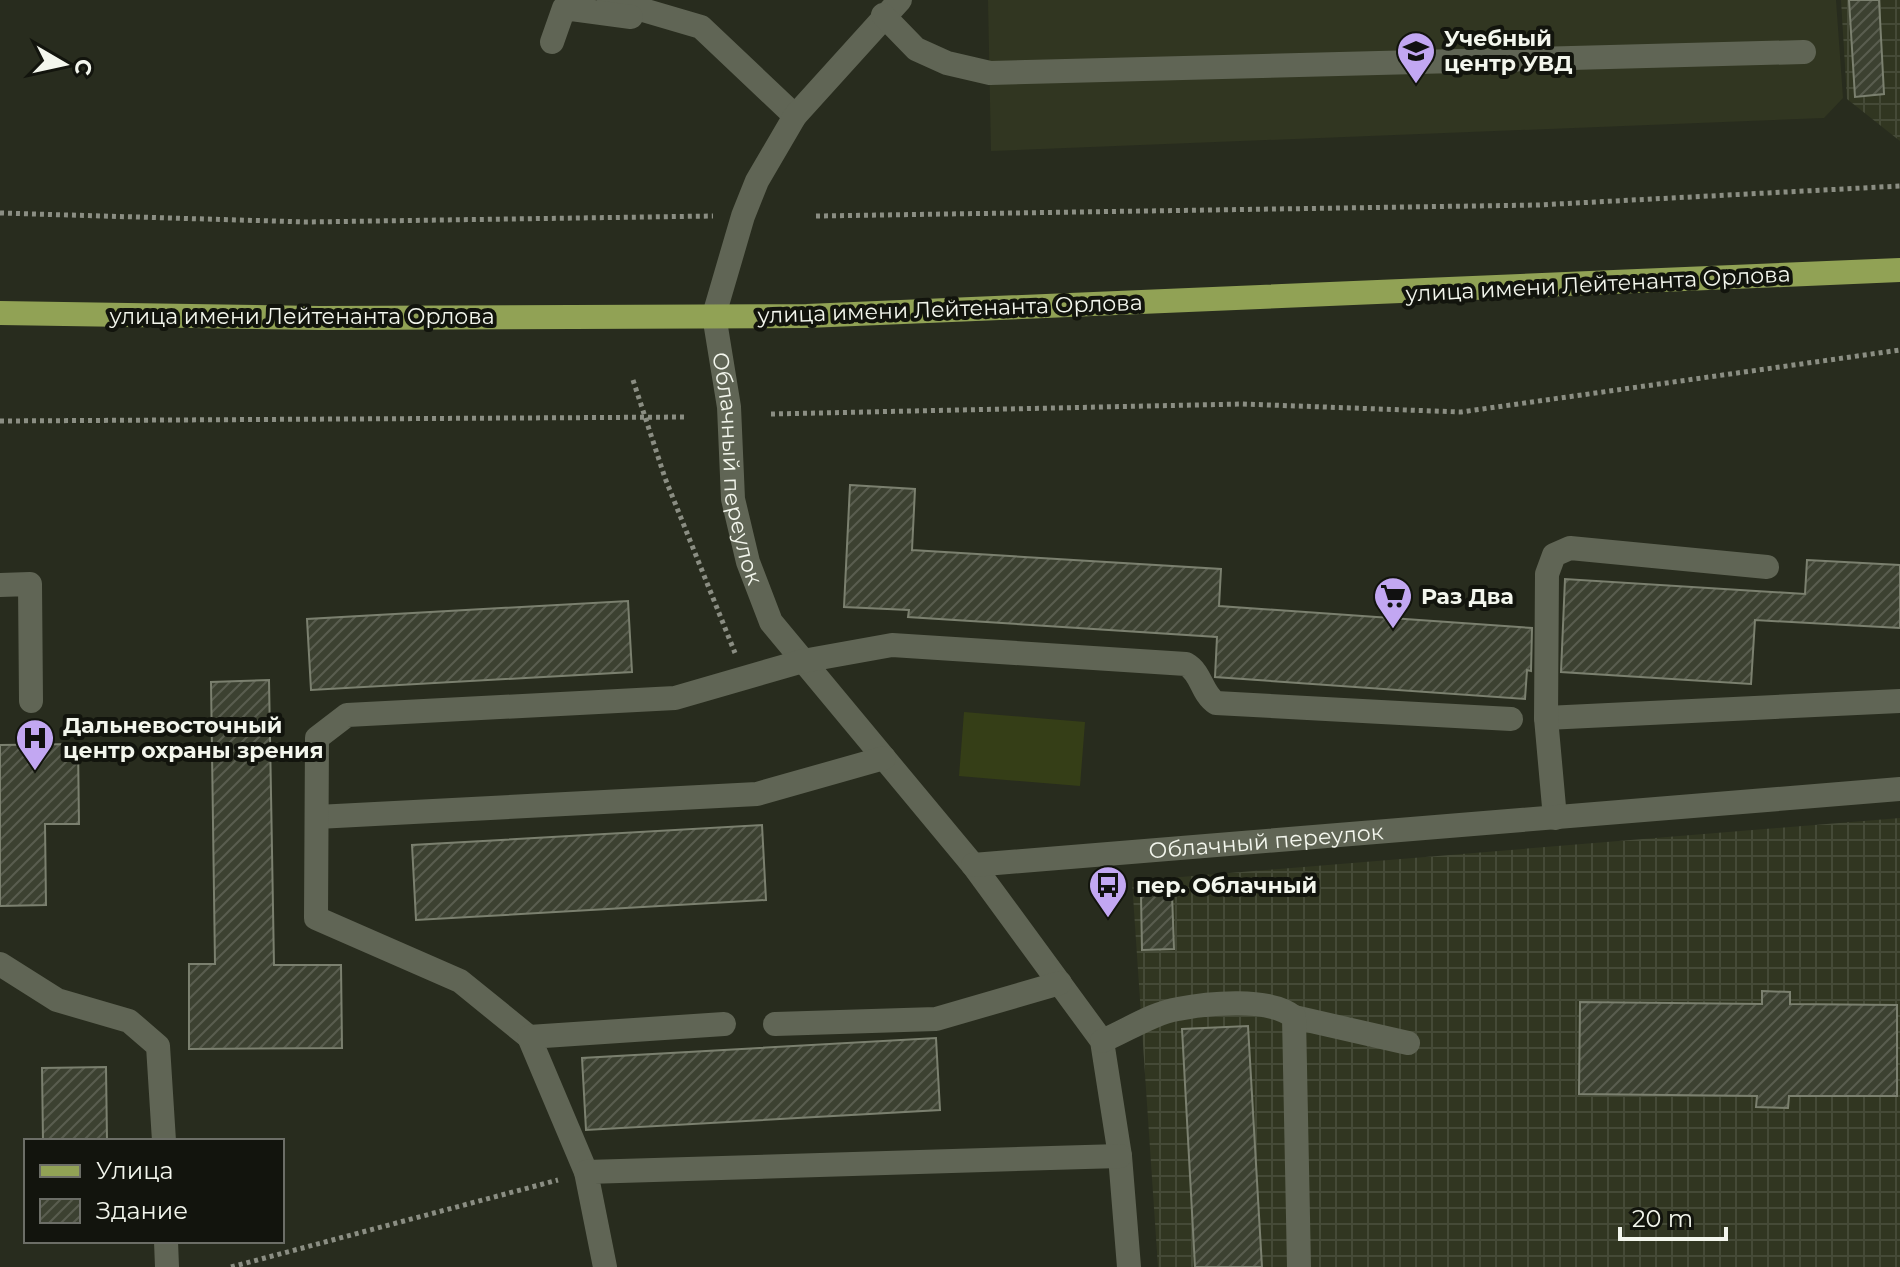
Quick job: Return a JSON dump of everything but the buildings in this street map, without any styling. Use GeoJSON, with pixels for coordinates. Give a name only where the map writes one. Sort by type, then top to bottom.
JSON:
{"type":"FeatureCollection","features":[{"type":"Feature","properties":{"kind":"main road","name":"улица имени Лейтенанта Орлова"},"geometry":{"type":"LineString","coordinates":[[0,313],[320,318],[807,316],[1900,270]]}},
{"type":"Feature","properties":{"kind":"street"},"geometry":{"type":"LineString","coordinates":[[609,0],[701,27],[795,116]]}},
{"type":"Feature","properties":{"kind":"street"},"geometry":{"type":"LineString","coordinates":[[552,42],[564,8],[701,27]]}},
{"type":"Feature","properties":{"kind":"street"},"geometry":{"type":"LineString","coordinates":[[714,315],[743,216],[757,181],[795,116],[892,8],[916,49],[947,63],[990,73],[1804,52]]}},
{"type":"Feature","properties":{"kind":"street","name":"Облачный переулок"},"geometry":{"type":"LineString","coordinates":[[714,315],[729,407],[733,499],[739,534],[771,622],[973,865],[1900,789]]}},
{"type":"Feature","properties":{"kind":"street"},"geometry":{"type":"LineString","coordinates":[[1555,818],[1546,718],[1547,574],[1554,555],[1570,548],[1767,567]]}},
{"type":"Feature","properties":{"kind":"street"},"geometry":{"type":"LineString","coordinates":[[0,585],[30,584],[31,701]]}},
{"type":"Feature","properties":{"kind":"street"},"geometry":{"type":"LineString","coordinates":[[605,1267],[586,1172],[529,1037],[460,981],[316,918],[317,738],[347,715],[675,698],[803,661],[892,645],[1186,664],[1195,669],[1208,698],[1216,703],[1511,719]]}},
{"type":"Feature","properties":{"kind":"street"},"geometry":{"type":"LineString","coordinates":[[1546,718],[1900,701]]}},
{"type":"Feature","properties":{"kind":"street"},"geometry":{"type":"LineString","coordinates":[[317,817],[757,794],[884,758]]}},
{"type":"Feature","properties":{"kind":"street"},"geometry":{"type":"LineString","coordinates":[[973,865],[1102,1041],[1120,1156],[1129,1267]]}},
{"type":"Feature","properties":{"kind":"street"},"geometry":{"type":"LineString","coordinates":[[0,964],[57,1000],[129,1021],[158,1046],[164,1139]]}},
{"type":"Feature","properties":{"kind":"street"},"geometry":{"type":"LineString","coordinates":[[775,1024],[936,1019],[1060,983]]}},
{"type":"Feature","properties":{"kind":"street"},"geometry":{"type":"LineString","coordinates":[[1102,1041],[1176,1009],[1259,1004],[1284,1009],[1294,1017],[1408,1043]]}},
{"type":"Feature","properties":{"kind":"street"},"geometry":{"type":"LineString","coordinates":[[1294,1017],[1299,1267]]}},
{"type":"Feature","properties":{"kind":"street"},"geometry":{"type":"LineString","coordinates":[[529,1037],[724,1024]]}},
{"type":"Feature","properties":{"kind":"street"},"geometry":{"type":"LineString","coordinates":[[586,1172],[1120,1156]]}},
{"type":"Feature","properties":{"kind":"street"},"geometry":{"type":"LineString","coordinates":[[166,1243],[167,1267]]}},
{"type":"Feature","properties":{"kind":"path"},"geometry":{"type":"LineString","coordinates":[[816,216],[1538,205],[1900,186]]}},
{"type":"Feature","properties":{"kind":"path"},"geometry":{"type":"LineString","coordinates":[[0,213],[307,222],[714,216]]}},
{"type":"Feature","properties":{"kind":"path"},"geometry":{"type":"LineString","coordinates":[[771,414],[1242,404],[1461,412],[1900,350]]}},
{"type":"Feature","properties":{"kind":"path"},"geometry":{"type":"LineString","coordinates":[[633,380],[665,478],[745,678]]}},
{"type":"Feature","properties":{"kind":"path"},"geometry":{"type":"LineString","coordinates":[[0,421],[688,417]]}},
{"type":"Feature","properties":{"kind":"path"},"geometry":{"type":"LineString","coordinates":[[231,1267],[586,1172]]}},
{"type":"Feature","properties":{"kind":"shaded area","name":"Учебный центр УВД"},"geometry":{"type":"Polygon","coordinates":[[[988,0],[1836,0],[1843,98],[1824,118],[991,151],[988,0]]]}},
{"type":"Feature","properties":{"kind":"shaded area"},"geometry":{"type":"Polygon","coordinates":[[[1841,0],[1900,0],[1900,141],[1847,99],[1841,0]]]}},
{"type":"Feature","properties":{"kind":"shaded area"},"geometry":{"type":"Polygon","coordinates":[[[1900,818],[1900,1267],[1158,1267],[1132,881],[1900,818]]]}},
{"type":"Feature","properties":{"kind":"green space"},"geometry":{"type":"Polygon","coordinates":[[[964,712],[1085,722],[1080,786],[959,776],[964,712]]]}},
{"type":"Feature","properties":{"kind":"place","name":"Учебный центр УВД"},"geometry":{"type":"Point","coordinates":[1416,85]}},
{"type":"Feature","properties":{"kind":"place","name":"Раз Два"},"geometry":{"type":"Point","coordinates":[1393,630]}},
{"type":"Feature","properties":{"kind":"place","name":"Дальневосточный центр охраны зрения"},"geometry":{"type":"Point","coordinates":[35,772]}},
{"type":"Feature","properties":{"kind":"place","name":"пер. Облачный"},"geometry":{"type":"Point","coordinates":[1108,919]}}]}
